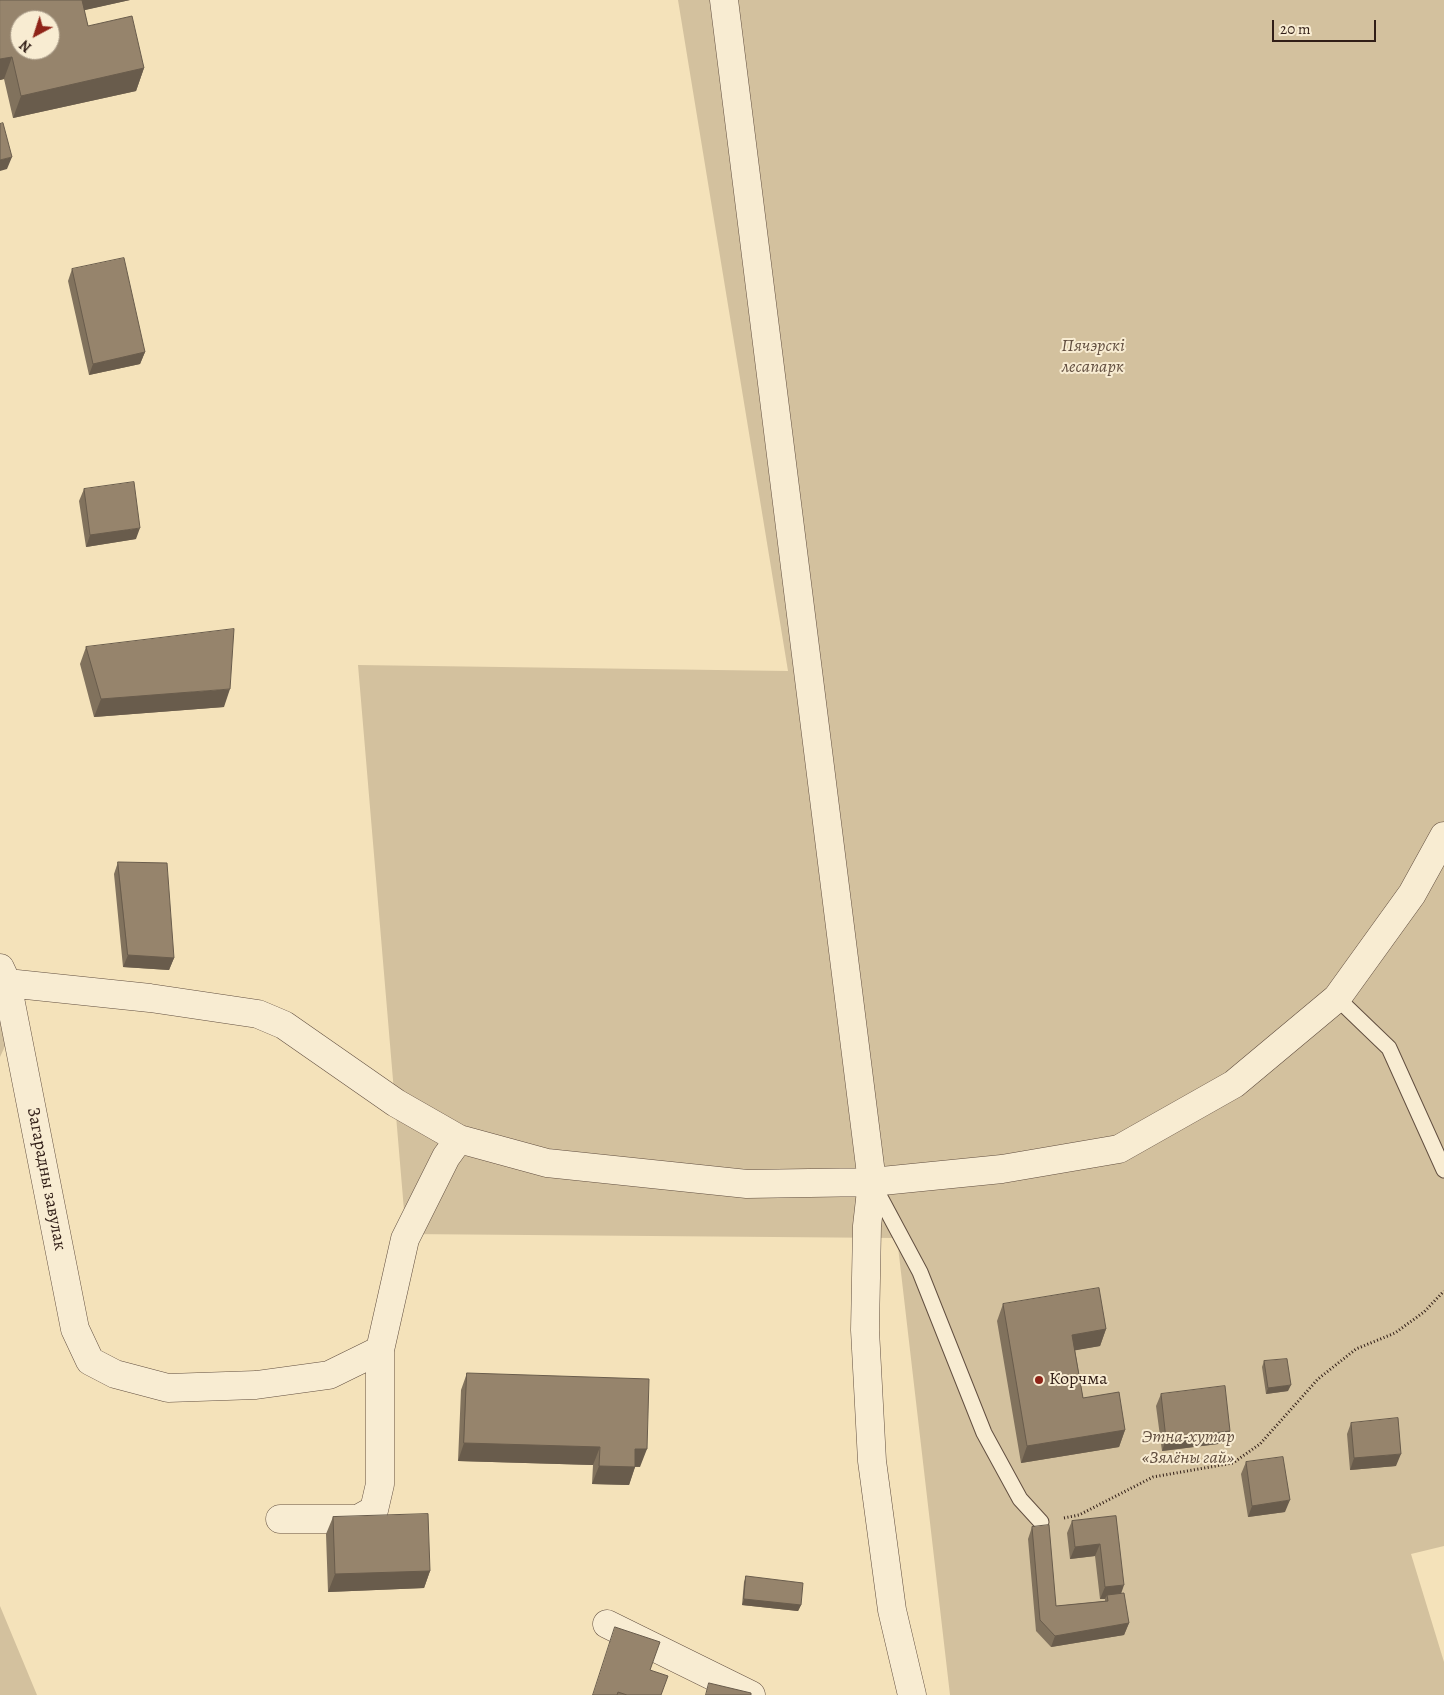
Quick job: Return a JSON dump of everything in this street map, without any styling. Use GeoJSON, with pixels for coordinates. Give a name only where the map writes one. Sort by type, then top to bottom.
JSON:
{"type":"FeatureCollection","features":[{"type":"Feature","properties":{"kind":"street"},"geometry":{"type":"LineString","coordinates":[[724,0],[872,1182],[867,1226],[865,1330],[872,1461],[892,1610],[912,1695]]}},
{"type":"Feature","properties":{"kind":"street"},"geometry":{"type":"LineString","coordinates":[[4,975],[258,1014],[284,1025],[396,1103],[458,1139],[547,1163],[747,1184],[872,1182],[1002,1169],[1119,1149],[1234,1084],[1337,998],[1412,894],[1444,836]]}},
{"type":"Feature","properties":{"kind":"street","name":"Загарадны завулак"},"geometry":{"type":"LineString","coordinates":[[4,975],[75,1330],[90,1361],[116,1374],[168,1388],[256,1385],[329,1375],[380,1350]]}},
{"type":"Feature","properties":{"kind":"street"},"geometry":{"type":"LineString","coordinates":[[280,1519],[358,1519],[374,1510],[380,1484],[380,1350],[405,1239],[446,1157],[458,1139]]}},
{"type":"Feature","properties":{"kind":"street"},"geometry":{"type":"LineString","coordinates":[[607,1624],[750,1695]]}},
{"type":"Feature","properties":{"kind":"lane"},"geometry":{"type":"LineString","coordinates":[[1337,998],[1389,1048],[1444,1170]]}},
{"type":"Feature","properties":{"kind":"lane"},"geometry":{"type":"LineString","coordinates":[[872,1182],[920,1272],[984,1433],[1020,1500],[1041,1522]]}},
{"type":"Feature","properties":{"kind":"path"},"geometry":{"type":"LineString","coordinates":[[1041,1522],[1079,1515],[1152,1477],[1233,1463],[1260,1444],[1318,1379],[1356,1349],[1395,1333],[1424,1312],[1444,1291]]}},
{"type":"Feature","properties":{"kind":"green space","name":"Пячэрскі лесапарк"},"geometry":{"type":"Polygon","coordinates":[[[678,0],[1444,0],[1444,1546],[1411,1554],[1444,1662],[1444,1695],[950,1695],[897,1238],[406,1234],[358,665],[788,671],[678,0]]]}},
{"type":"Feature","properties":{"kind":"green space"},"geometry":{"type":"Polygon","coordinates":[[[0,1012],[6,1044],[0,1057],[0,1012]]]}},
{"type":"Feature","properties":{"kind":"green space"},"geometry":{"type":"Polygon","coordinates":[[[0,1606],[37,1695],[0,1695],[0,1606]]]}},
{"type":"Feature","properties":{"kind":"building"},"geometry":{"type":"Polygon","coordinates":[[[0,0],[82,0],[88,26],[132,16],[144,68],[21,96],[13,60],[60,60],[60,10],[10,10],[10,57],[0,59],[0,0]]]}},
{"type":"Feature","properties":{"kind":"building"},"geometry":{"type":"Polygon","coordinates":[[[3,123],[12,157],[0,160],[0,124],[3,123]]]}},
{"type":"Feature","properties":{"kind":"building"},"geometry":{"type":"Polygon","coordinates":[[[124,258],[145,352],[93,364],[72,269],[124,258]]]}},
{"type":"Feature","properties":{"kind":"building"},"geometry":{"type":"Polygon","coordinates":[[[134,482],[140,528],[90,535],[84,489],[134,482]]]}},
{"type":"Feature","properties":{"kind":"building"},"geometry":{"type":"Polygon","coordinates":[[[234,629],[230,689],[101,699],[86,647],[234,629]]]}},
{"type":"Feature","properties":{"kind":"building"},"geometry":{"type":"Polygon","coordinates":[[[118,862],[167,863],[174,958],[128,955],[118,862]]]}},
{"type":"Feature","properties":{"kind":"building","name":"Корчма"},"geometry":{"type":"Polygon","coordinates":[[[1099,1288],[1106,1329],[1072,1335],[1083,1398],[1119,1392],[1125,1430],[1027,1446],[1003,1304],[1099,1288]]]}},
{"type":"Feature","properties":{"kind":"building"},"geometry":{"type":"Polygon","coordinates":[[[1287,1359],[1291,1385],[1268,1388],[1264,1361],[1287,1359]]]}},
{"type":"Feature","properties":{"kind":"building"},"geometry":{"type":"Polygon","coordinates":[[[467,1373],[649,1379],[647,1449],[635,1449],[635,1467],[599,1466],[600,1447],[464,1443],[467,1373]]]}},
{"type":"Feature","properties":{"kind":"building"},"geometry":{"type":"Polygon","coordinates":[[[1225,1386],[1230,1431],[1166,1439],[1161,1394],[1225,1386]]]}},
{"type":"Feature","properties":{"kind":"building"},"geometry":{"type":"Polygon","coordinates":[[[1398,1418],[1401,1454],[1354,1458],[1351,1423],[1398,1418]]]}},
{"type":"Feature","properties":{"kind":"building"},"geometry":{"type":"Polygon","coordinates":[[[1283,1457],[1290,1500],[1252,1506],[1246,1462],[1283,1457]]]}},
{"type":"Feature","properties":{"kind":"building"},"geometry":{"type":"Polygon","coordinates":[[[428,1514],[430,1571],[335,1574],[333,1517],[428,1514]]]}},
{"type":"Feature","properties":{"kind":"building"},"geometry":{"type":"Polygon","coordinates":[[[1116,1516],[1124,1585],[1105,1587],[1100,1544],[1075,1547],[1072,1521],[1116,1516]]]}},
{"type":"Feature","properties":{"kind":"building"},"geometry":{"type":"Polygon","coordinates":[[[1049,1525],[1056,1606],[1108,1601],[1107,1595],[1124,1593],[1129,1623],[1055,1636],[1040,1620],[1032,1527],[1049,1525]]]}},
{"type":"Feature","properties":{"kind":"building"},"geometry":{"type":"Polygon","coordinates":[[[746,1576],[803,1583],[801,1605],[744,1599],[746,1576]]]}},
{"type":"Feature","properties":{"kind":"building"},"geometry":{"type":"Polygon","coordinates":[[[615,1627],[660,1642],[650,1670],[668,1676],[661,1695],[627,1695],[618,1692],[617,1695],[593,1695],[615,1627]]]}},
{"type":"Feature","properties":{"kind":"building"},"geometry":{"type":"Polygon","coordinates":[[[709,1683],[751,1693],[751,1695],[706,1695],[709,1683]]]}},
{"type":"Feature","properties":{"kind":"place","name":"Корчма"},"geometry":{"type":"Point","coordinates":[1039,1380]}},
{"type":"Feature","properties":{"kind":"park label","name":"Этна-хутар «Зялёны гай»"},"geometry":{"type":"Point","coordinates":[1188,1448]}}]}
